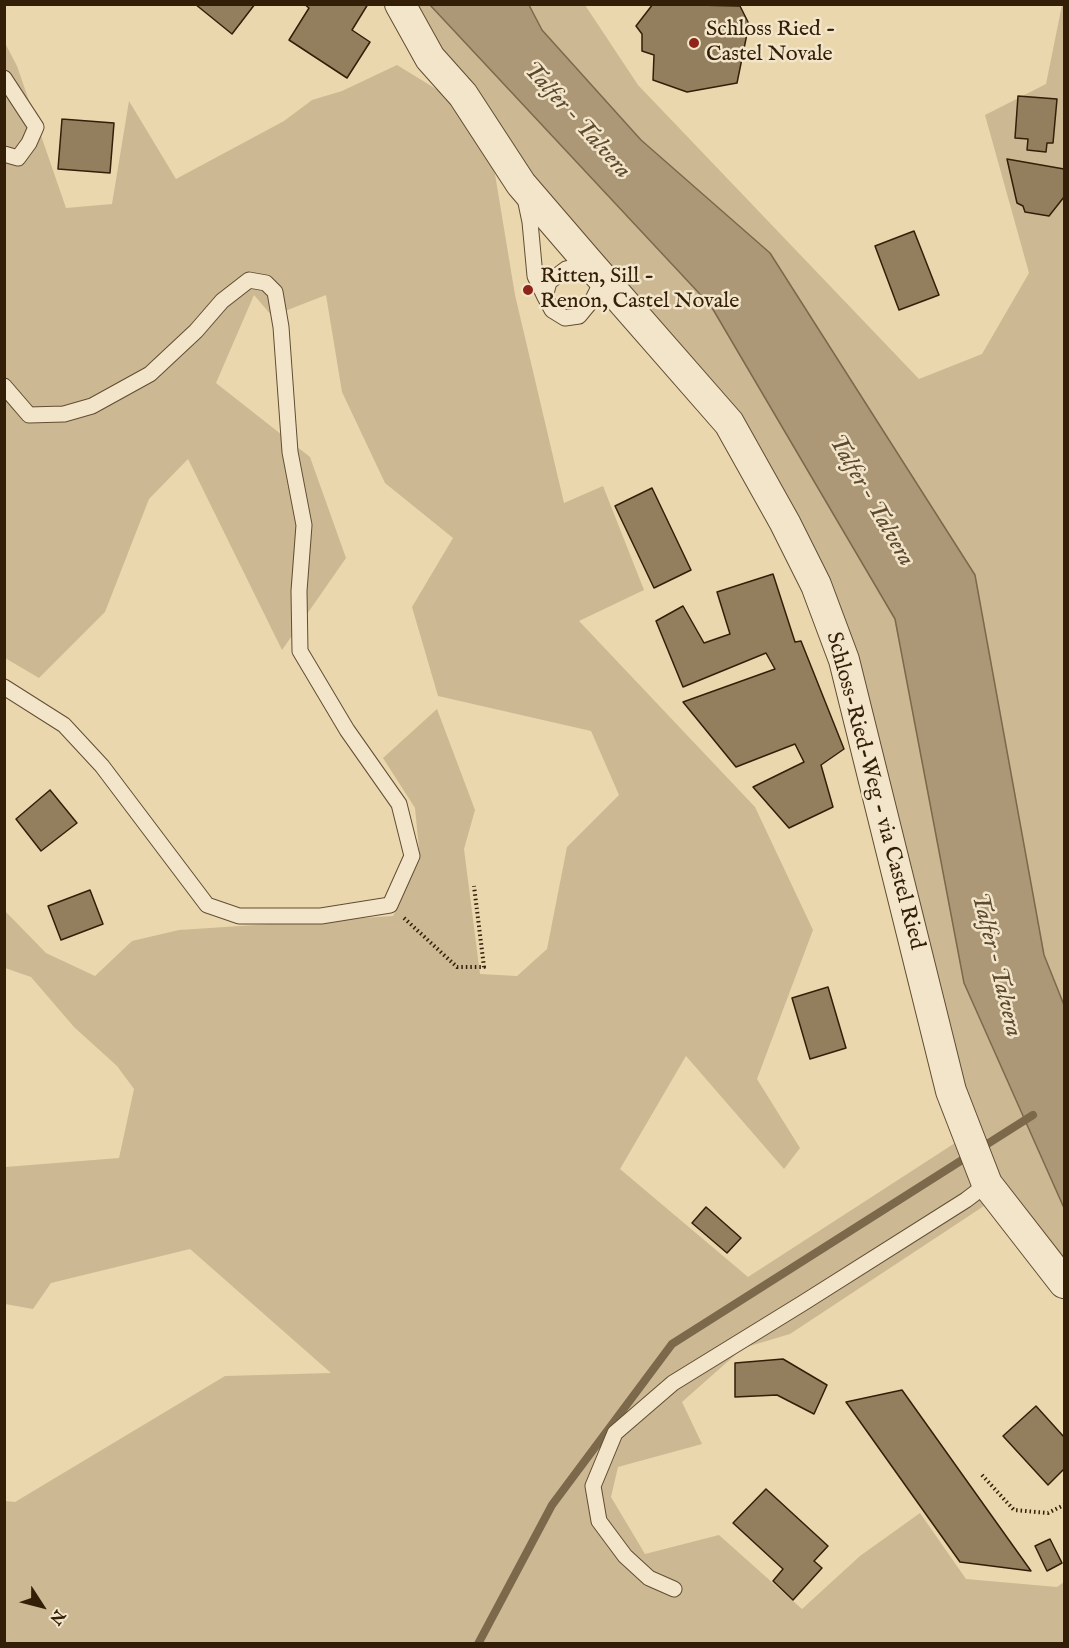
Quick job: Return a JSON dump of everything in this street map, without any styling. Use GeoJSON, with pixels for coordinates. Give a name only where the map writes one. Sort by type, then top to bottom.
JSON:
{"type":"FeatureCollection","features":[{"type":"Feature","properties":{"kind":"street","name":"Schloss-Ried-Weg - via Castel Ried"},"geometry":{"type":"LineString","coordinates":[[400,4],[430,58],[463,95],[521,184],[729,423],[785,523],[816,585],[844,660],[951,1091],[984,1174]]}},
{"type":"Feature","properties":{"kind":"street"},"geometry":{"type":"LineString","coordinates":[[984,1174],[1065,1283]]}},
{"type":"Feature","properties":{"kind":"lane"},"geometry":{"type":"LineString","coordinates":[[4,78],[36,127],[29,143],[18,158],[4,154]]}},
{"type":"Feature","properties":{"kind":"lane"},"geometry":{"type":"LineString","coordinates":[[521,184],[530,222],[535,276],[545,297],[552,310],[565,318],[579,316],[593,299],[596,271],[566,269],[549,282],[545,297]]}},
{"type":"Feature","properties":{"kind":"lane"},"geometry":{"type":"LineString","coordinates":[[4,386],[29,415],[64,414],[92,406],[150,374],[196,331],[222,301],[249,280],[266,283],[275,292],[281,327],[290,452],[304,525],[299,591],[300,651],[347,730],[399,804],[412,856],[390,905],[321,916],[239,916],[207,904],[87,749],[64,725],[4,687]]}},
{"type":"Feature","properties":{"kind":"lane"},"geometry":{"type":"LineString","coordinates":[[674,1589],[649,1578],[624,1556],[599,1521],[593,1486],[615,1433],[673,1383],[966,1200],[984,1174]]}},
{"type":"Feature","properties":{"kind":"path"},"geometry":{"type":"LineString","coordinates":[[390,905],[457,967],[484,967],[474,886]]}},
{"type":"Feature","properties":{"kind":"path"},"geometry":{"type":"LineString","coordinates":[[982,1475],[1014,1510],[1048,1513],[1065,1505]]}},
{"type":"Feature","properties":{"kind":"shaded area"},"geometry":{"type":"Polygon","coordinates":[[[415,5],[430,5],[711,306],[895,619],[964,983],[1064,1208],[1064,1264],[1019,1209],[983,1146],[953,1050],[887,789],[735,417],[657,318],[562,220],[435,45],[415,5]]]}},
{"type":"Feature","properties":{"kind":"shaded area"},"geometry":{"type":"Polygon","coordinates":[[[529,5],[585,5],[638,85],[919,379],[982,354],[1029,273],[985,115],[1046,84],[1062,5],[1064,5],[1064,1005],[770,253],[641,140],[542,30],[529,5]]]}},
{"type":"Feature","properties":{"kind":"shaded area"},"geometry":{"type":"Polygon","coordinates":[[[4,41],[17,66],[66,208],[112,204],[129,101],[176,179],[284,121],[312,100],[342,91],[397,65],[459,103],[493,162],[515,295],[564,503],[603,486],[644,590],[579,621],[755,807],[813,930],[757,1079],[800,1148],[784,1169],[686,1056],[620,1169],[748,1277],[955,1143],[987,1204],[790,1334],[743,1348],[682,1402],[702,1444],[618,1467],[611,1497],[645,1554],[719,1535],[802,1609],[860,1556],[920,1513],[966,1579],[1057,1587],[1064,1582],[1064,1643],[5,1643],[5,1501],[15,1502],[225,1376],[331,1373],[190,1249],[51,1283],[33,1309],[5,1304],[5,1167],[119,1158],[134,1089],[117,1066],[74,1027],[31,977],[5,968],[5,911],[46,953],[95,976],[132,941],[179,930],[393,916],[420,859],[415,808],[383,758],[437,709],[475,810],[464,849],[480,974],[517,976],[547,949],[567,847],[619,795],[591,731],[438,696],[412,607],[453,538],[385,483],[342,392],[326,295],[272,316],[254,295],[216,383],[310,457],[346,558],[282,650],[188,459],[149,499],[105,612],[39,678],[5,658],[4,41]]]}},
{"type":"Feature","properties":{"kind":"water","name":"Talfer - Talvera"},"geometry":{"type":"Polygon","coordinates":[[[430,5],[529,5],[542,30],[641,140],[770,253],[975,575],[1044,955],[1064,1005],[1064,1208],[964,983],[895,619],[711,306],[430,5]]]}},
{"type":"Feature","properties":{"kind":"building"},"geometry":{"type":"Polygon","coordinates":[[[195,4],[255,4],[232,34],[195,4]]]}},
{"type":"Feature","properties":{"kind":"building"},"geometry":{"type":"Polygon","coordinates":[[[304,4],[368,4],[352,30],[370,42],[347,78],[289,40],[309,8],[304,4]]]}},
{"type":"Feature","properties":{"kind":"building","name":"Schloss Ried - Castel Novale"},"geometry":{"type":"Polygon","coordinates":[[[653,4],[740,6],[749,24],[737,83],[687,92],[653,80],[654,55],[642,51],[642,34],[636,26],[653,4]]]}},
{"type":"Feature","properties":{"kind":"building"},"geometry":{"type":"Polygon","coordinates":[[[1018,96],[1057,99],[1053,143],[1047,143],[1046,152],[1027,150],[1028,139],[1015,138],[1018,96]]]}},
{"type":"Feature","properties":{"kind":"building"},"geometry":{"type":"Polygon","coordinates":[[[62,119],[114,123],[110,173],[58,169],[62,119]]]}},
{"type":"Feature","properties":{"kind":"building"},"geometry":{"type":"Polygon","coordinates":[[[1007,159],[1064,169],[1064,197],[1049,216],[1025,212],[1023,206],[1017,203],[1007,159]]]}},
{"type":"Feature","properties":{"kind":"building"},"geometry":{"type":"Polygon","coordinates":[[[914,231],[939,295],[899,310],[875,246],[914,231]]]}},
{"type":"Feature","properties":{"kind":"building"},"geometry":{"type":"Polygon","coordinates":[[[652,488],[691,570],[654,588],[615,506],[652,488]]]}},
{"type":"Feature","properties":{"kind":"building"},"geometry":{"type":"Polygon","coordinates":[[[773,574],[795,642],[801,641],[844,749],[821,765],[833,807],[789,828],[753,787],[804,762],[795,744],[736,767],[683,702],[775,669],[766,653],[683,687],[656,621],[683,606],[704,643],[730,634],[717,592],[773,574]]]}},
{"type":"Feature","properties":{"kind":"building"},"geometry":{"type":"Polygon","coordinates":[[[50,790],[77,823],[41,851],[16,819],[50,790]]]}},
{"type":"Feature","properties":{"kind":"building"},"geometry":{"type":"Polygon","coordinates":[[[90,890],[103,924],[61,940],[48,906],[90,890]]]}},
{"type":"Feature","properties":{"kind":"building"},"geometry":{"type":"Polygon","coordinates":[[[828,987],[846,1048],[810,1059],[792,998],[828,987]]]}},
{"type":"Feature","properties":{"kind":"building"},"geometry":{"type":"Polygon","coordinates":[[[706,1207],[741,1238],[727,1253],[692,1223],[706,1207]]]}},
{"type":"Feature","properties":{"kind":"building"},"geometry":{"type":"Polygon","coordinates":[[[783,1359],[827,1385],[814,1414],[777,1395],[735,1397],[735,1363],[783,1359]]]}},
{"type":"Feature","properties":{"kind":"building"},"geometry":{"type":"Polygon","coordinates":[[[902,1390],[1031,1571],[960,1562],[846,1402],[902,1390]]]}},
{"type":"Feature","properties":{"kind":"building"},"geometry":{"type":"Polygon","coordinates":[[[1036,1406],[1064,1437],[1064,1469],[1048,1485],[1003,1436],[1036,1406]]]}},
{"type":"Feature","properties":{"kind":"building"},"geometry":{"type":"Polygon","coordinates":[[[766,1489],[828,1546],[814,1561],[822,1568],[793,1600],[773,1581],[783,1569],[733,1523],[766,1489]]]}},
{"type":"Feature","properties":{"kind":"building"},"geometry":{"type":"Polygon","coordinates":[[[1050,1539],[1062,1563],[1047,1571],[1035,1546],[1050,1539]]]}},
{"type":"Feature","properties":{"kind":"waterway"},"geometry":{"type":"LineString","coordinates":[[478,1644],[552,1505],[672,1344],[1033,1115]]}},
{"type":"Feature","properties":{"kind":"place","name":"Schloss Ried - Castel Novale"},"geometry":{"type":"Point","coordinates":[694,43]}},
{"type":"Feature","properties":{"kind":"place","name":"Ritten, Sill - Renon, Castel Novale"},"geometry":{"type":"Point","coordinates":[528,290]}}]}
